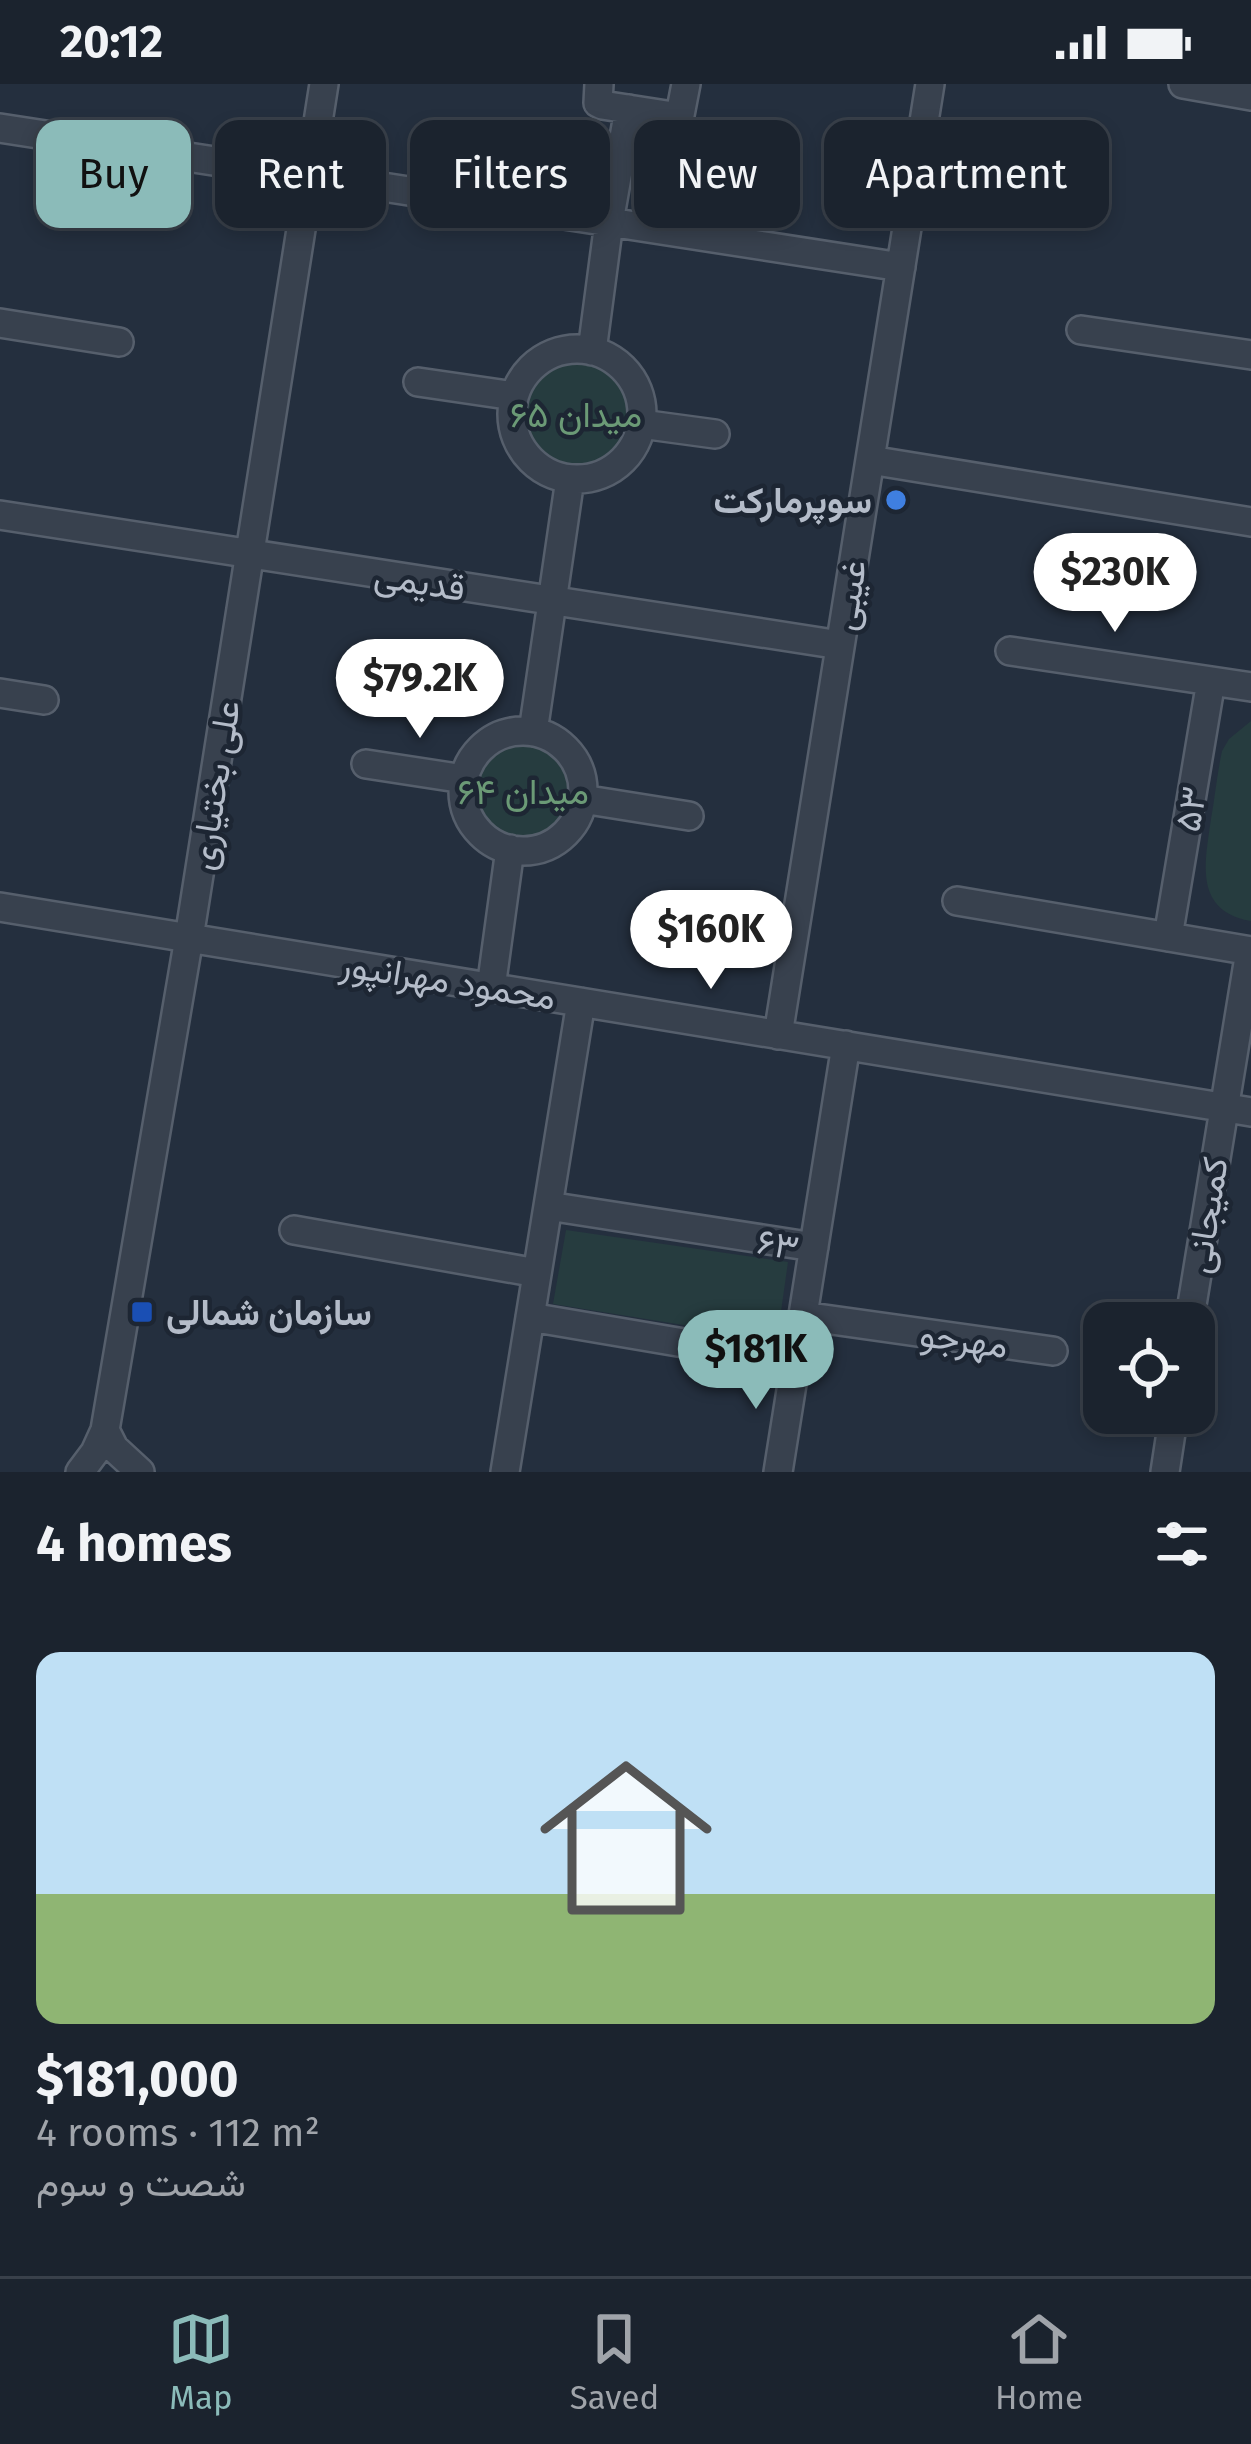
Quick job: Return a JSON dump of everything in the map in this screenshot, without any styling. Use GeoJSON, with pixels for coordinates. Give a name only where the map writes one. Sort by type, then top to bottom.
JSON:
{"type":"FeatureCollection","features":[{"type":"Feature","properties":{"kind":"street","name":"علی بختیاری"},"geometry":{"type":"LineString","coordinates":[[319,120],[324,84]]}},
{"type":"Feature","properties":{"kind":"street"},"geometry":{"type":"LineString","coordinates":[[599,84],[598,103],[680,116],[686,84]]}},
{"type":"Feature","properties":{"kind":"street","name":"غیبی"},"geometry":{"type":"LineString","coordinates":[[778,1035],[930,84]]}},
{"type":"Feature","properties":{"kind":"street"},"geometry":{"type":"LineString","coordinates":[[1183,84],[1251,96]]}},
{"type":"Feature","properties":{"kind":"street"},"geometry":{"type":"LineString","coordinates":[[610,216],[628,109]]}},
{"type":"Feature","properties":{"kind":"street"},"geometry":{"type":"LineString","coordinates":[[0,128],[215,161]]}},
{"type":"Feature","properties":{"kind":"street"},"geometry":{"type":"LineString","coordinates":[[610,222],[901,267]]}},
{"type":"Feature","properties":{"kind":"street","name":"علی بختیاری"},"geometry":{"type":"LineString","coordinates":[[105,1430],[302,228]]}},
{"type":"Feature","properties":{"kind":"street"},"geometry":{"type":"LineString","coordinates":[[592,351],[608,228]]}},
{"type":"Feature","properties":{"kind":"street"},"geometry":{"type":"LineString","coordinates":[[0,323],[119,343]]}},
{"type":"Feature","properties":{"kind":"street"},"geometry":{"type":"LineString","coordinates":[[1082,330],[1251,355]]}},
{"type":"Feature","properties":{"kind":"street"},"geometry":{"type":"LineString","coordinates":[[592,351],[625,370],[641,404],[641,424],[624,458],[609,470],[590,477],[552,474],[523,451],[514,434],[514,396],[522,378],[553,353],[592,351]]}},
{"type":"Feature","properties":{"kind":"street"},"geometry":{"type":"LineString","coordinates":[[418,382],[514,396]]}},
{"type":"Feature","properties":{"kind":"street"},"geometry":{"type":"LineString","coordinates":[[641,424],[715,434]]}},
{"type":"Feature","properties":{"kind":"street"},"geometry":{"type":"LineString","coordinates":[[870,460],[1251,522]]}},
{"type":"Feature","properties":{"kind":"street"},"geometry":{"type":"LineString","coordinates":[[533,732],[571,478]]}},
{"type":"Feature","properties":{"kind":"street","name":"قدیمی"},"geometry":{"type":"LineString","coordinates":[[0,515],[840,646]]}},
{"type":"Feature","properties":{"kind":"street"},"geometry":{"type":"LineString","coordinates":[[1010,651],[1251,687]]}},
{"type":"Feature","properties":{"kind":"street","name":"۵۳"},"geometry":{"type":"LineString","coordinates":[[1168,937],[1211,681]]}},
{"type":"Feature","properties":{"kind":"street"},"geometry":{"type":"LineString","coordinates":[[0,693],[44,700]]}},
{"type":"Feature","properties":{"kind":"street"},"geometry":{"type":"LineString","coordinates":[[510,732],[533,732],[548,736],[575,762],[582,799],[577,817],[550,844],[510,849],[491,842],[476,828],[466,810],[464,779],[476,752],[492,739],[510,732]]}},
{"type":"Feature","properties":{"kind":"street"},"geometry":{"type":"LineString","coordinates":[[366,764],[464,779]]}},
{"type":"Feature","properties":{"kind":"street"},"geometry":{"type":"LineString","coordinates":[[582,799],[689,816]]}},
{"type":"Feature","properties":{"kind":"street"},"geometry":{"type":"LineString","coordinates":[[491,988],[510,849]]}},
{"type":"Feature","properties":{"kind":"street"},"geometry":{"type":"LineString","coordinates":[[958,901],[1250,951]]}},
{"type":"Feature","properties":{"kind":"street","name":"محمود مهرانپور"},"geometry":{"type":"LineString","coordinates":[[0,907],[1237,1110]]}},
{"type":"Feature","properties":{"kind":"street","name":"کمیجانی"},"geometry":{"type":"LineString","coordinates":[[1194,1302],[1237,1110],[1250,951]]}},
{"type":"Feature","properties":{"kind":"street"},"geometry":{"type":"LineString","coordinates":[[505,1472],[580,1002]]}},
{"type":"Feature","properties":{"kind":"street"},"geometry":{"type":"LineString","coordinates":[[814,1247],[845,1046]]}},
{"type":"Feature","properties":{"kind":"street","name":"۶۳"},"geometry":{"type":"LineString","coordinates":[[548,1205],[814,1247],[778,1472]]}},
{"type":"Feature","properties":{"kind":"street"},"geometry":{"type":"LineString","coordinates":[[294,1230],[537,1273]]}},
{"type":"Feature","properties":{"kind":"street","name":"مهرجو"},"geometry":{"type":"LineString","coordinates":[[803,1316],[1053,1351]]}},
{"type":"Feature","properties":{"kind":"street"},"geometry":{"type":"LineString","coordinates":[[530,1317],[796,1362]]}},
{"type":"Feature","properties":{"kind":"street"},"geometry":{"type":"LineString","coordinates":[[80,1472],[105,1430]]}},
{"type":"Feature","properties":{"kind":"street"},"geometry":{"type":"LineString","coordinates":[[105,1430],[114,1448],[140,1472]]}},
{"type":"Feature","properties":{"kind":"street"},"geometry":{"type":"LineString","coordinates":[[1165,1472],[1171,1434]]}},
{"type":"Feature","properties":{"kind":"green space","name":"میدان ۶۵"},"geometry":{"type":"Polygon","coordinates":[[[575,356],[597,361],[616,373],[628,392],[633,414],[628,436],[616,455],[597,467],[575,472],[553,467],[534,455],[522,436],[517,414],[522,392],[534,373],[553,361],[575,356]]]}},
{"type":"Feature","properties":{"kind":"green space"},"geometry":{"type":"Polygon","coordinates":[[[1251,721],[1251,921],[1219,907],[1211,896],[1206,868],[1222,751],[1251,721]]]}},
{"type":"Feature","properties":{"kind":"green space","name":"میدان ۶۴"},"geometry":{"type":"Polygon","coordinates":[[[523,740],[552,748],[566,762],[574,791],[566,820],[552,834],[523,842],[494,834],[480,820],[472,791],[480,762],[494,748],[523,740]]]}},
{"type":"Feature","properties":{"kind":"green space"},"geometry":{"type":"Polygon","coordinates":[[[566,1230],[788,1262],[777,1340],[553,1304],[566,1230]]]}},
{"type":"Feature","properties":{"kind":"place","name":"سوپرمارکت"},"geometry":{"type":"Point","coordinates":[896,500]}},
{"type":"Feature","properties":{"kind":"place","name":"سازمان شمالی"},"geometry":{"type":"Point","coordinates":[142,1312]}}]}
